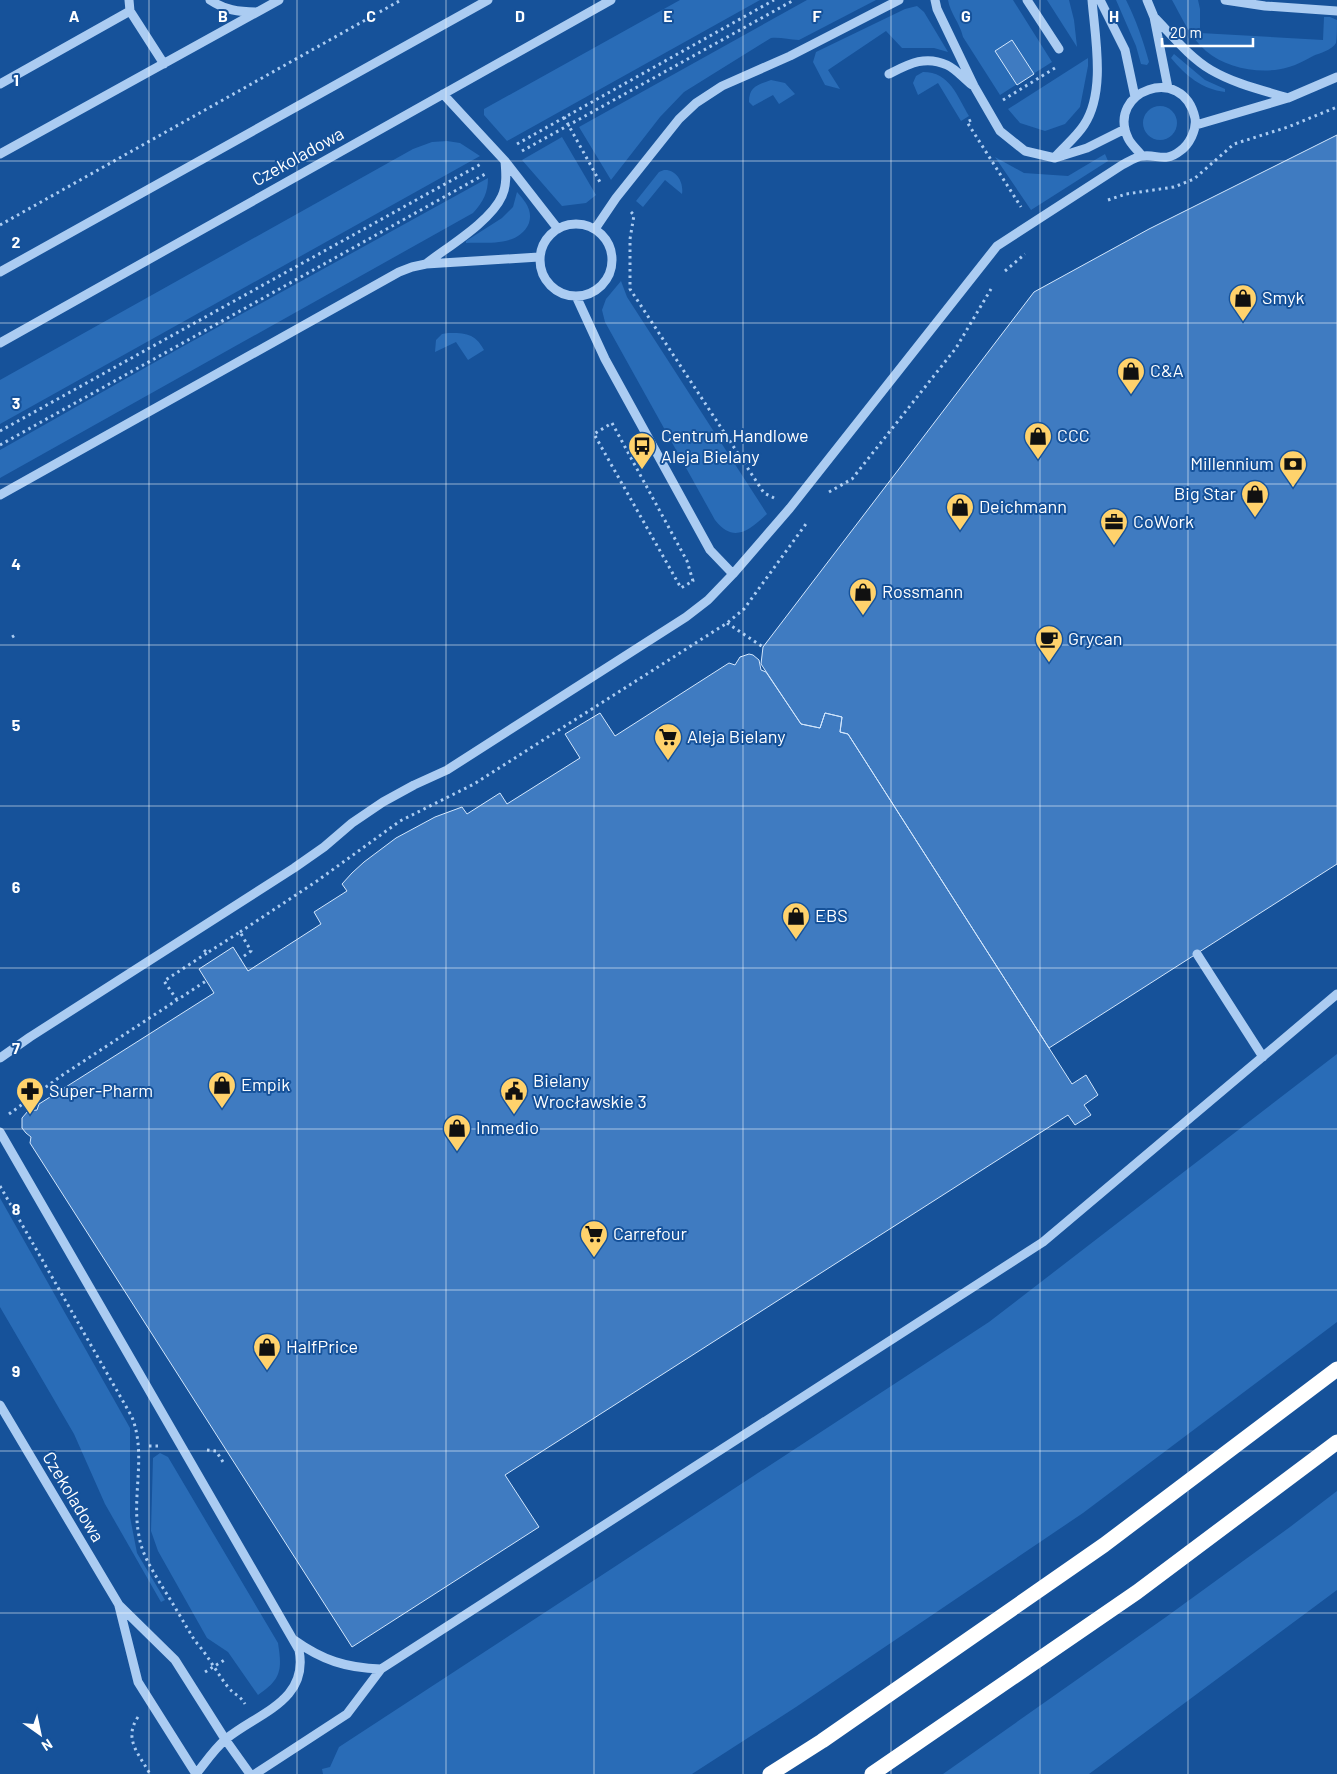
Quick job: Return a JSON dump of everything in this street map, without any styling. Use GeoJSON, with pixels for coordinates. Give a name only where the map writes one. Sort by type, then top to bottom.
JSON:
{"type":"FeatureCollection","features":[{"type":"Feature","properties":{"kind":"highway"},"geometry":{"type":"LineString","coordinates":[[770,1774],[822,1741],[1104,1545],[1337,1369]]}},
{"type":"Feature","properties":{"kind":"highway"},"geometry":{"type":"LineString","coordinates":[[872,1774],[1137,1592],[1337,1442]]}},
{"type":"Feature","properties":{"kind":"street"},"geometry":{"type":"LineString","coordinates":[[129,0],[130,10],[164,64]]}},
{"type":"Feature","properties":{"kind":"street"},"geometry":{"type":"LineString","coordinates":[[210,0],[223,8],[241,12],[259,12]]}},
{"type":"Feature","properties":{"kind":"street"},"geometry":{"type":"LineString","coordinates":[[0,154],[279,0]]}},
{"type":"Feature","properties":{"kind":"street"},"geometry":{"type":"LineString","coordinates":[[0,272],[488,0]]}},
{"type":"Feature","properties":{"kind":"street","name":"Czekoladowa"},"geometry":{"type":"LineString","coordinates":[[0,343],[611,0]]}},
{"type":"Feature","properties":{"kind":"street"},"geometry":{"type":"LineString","coordinates":[[595,228],[616,198],[679,119],[696,103],[722,86],[790,56],[898,0]]}},
{"type":"Feature","properties":{"kind":"street"},"geometry":{"type":"LineString","coordinates":[[935,0],[937,9],[974,86],[1000,131],[1025,151],[1055,158],[1087,148],[1125,129]]}},
{"type":"Feature","properties":{"kind":"street"},"geometry":{"type":"LineString","coordinates":[[1027,0],[1059,49]]}},
{"type":"Feature","properties":{"kind":"street"},"geometry":{"type":"LineString","coordinates":[[1055,158],[1085,124],[1098,92],[1092,0]]}},
{"type":"Feature","properties":{"kind":"street"},"geometry":{"type":"LineString","coordinates":[[1100,0],[1126,50],[1135,97]]}},
{"type":"Feature","properties":{"kind":"street"},"geometry":{"type":"LineString","coordinates":[[1147,0],[1154,17],[1168,88]]}},
{"type":"Feature","properties":{"kind":"street"},"geometry":{"type":"LineString","coordinates":[[1225,0],[1265,6],[1332,7]]}},
{"type":"Feature","properties":{"kind":"street"},"geometry":{"type":"LineString","coordinates":[[0,84],[130,10]]}},
{"type":"Feature","properties":{"kind":"street"},"geometry":{"type":"LineString","coordinates":[[1154,17],[1210,70],[1244,86],[1288,98]]}},
{"type":"Feature","properties":{"kind":"street"},"geometry":{"type":"LineString","coordinates":[[888,74],[909,64],[926,60],[948,65],[974,86]]}},
{"type":"Feature","properties":{"kind":"street"},"geometry":{"type":"LineString","coordinates":[[1196,125],[1288,98],[1337,77]]}},
{"type":"Feature","properties":{"kind":"street"},"geometry":{"type":"LineString","coordinates":[[0,1058],[294,868],[324,847],[352,823],[383,802],[447,770],[660,635],[708,600],[790,508],[997,246],[1122,165],[1142,156],[1168,157],[1179,152],[1187,145],[1196,125],[1193,111],[1188,101],[1179,93],[1168,88],[1156,87],[1145,90],[1135,97],[1128,106],[1125,129],[1128,140],[1142,156]]}},
{"type":"Feature","properties":{"kind":"street"},"geometry":{"type":"LineString","coordinates":[[443,94],[502,157],[558,229]]}},
{"type":"Feature","properties":{"kind":"street"},"geometry":{"type":"LineString","coordinates":[[426,264],[485,218],[496,207],[503,195],[506,184],[502,157]]}},
{"type":"Feature","properties":{"kind":"street"},"geometry":{"type":"LineString","coordinates":[[577,223],[595,228],[607,242],[611,254],[611,266],[607,277],[600,287],[590,294],[565,295],[554,289],[546,280],[541,269],[540,257],[542,247],[547,238],[558,229],[577,223]]}},
{"type":"Feature","properties":{"kind":"street"},"geometry":{"type":"LineString","coordinates":[[0,495],[399,272],[426,264],[540,257]]}},
{"type":"Feature","properties":{"kind":"street"},"geometry":{"type":"LineString","coordinates":[[576,296],[605,359],[710,550],[733,574]]}},
{"type":"Feature","properties":{"kind":"street"},"geometry":{"type":"LineString","coordinates":[[1197,954],[1262,1057]]}},
{"type":"Feature","properties":{"kind":"street"},"geometry":{"type":"LineString","coordinates":[[255,1774],[347,1714],[380,1669],[1043,1242],[1335,994]]}},
{"type":"Feature","properties":{"kind":"street"},"geometry":{"type":"LineString","coordinates":[[0,1132],[294,1640],[300,1660],[300,1670],[296,1683],[289,1694],[255,1721],[226,1739],[196,1774]]}},
{"type":"Feature","properties":{"kind":"street","name":"Czekoladowa"},"geometry":{"type":"LineString","coordinates":[[0,1405],[118,1605],[175,1660],[250,1774]]}},
{"type":"Feature","properties":{"kind":"street","name":"Czekoladowa"},"geometry":{"type":"LineString","coordinates":[[118,1605],[138,1682],[196,1774]]}},
{"type":"Feature","properties":{"kind":"street"},"geometry":{"type":"LineString","coordinates":[[294,1640],[319,1656],[333,1661],[348,1666],[380,1669]]}},
{"type":"Feature","properties":{"kind":"path"},"geometry":{"type":"LineString","coordinates":[[0,225],[401,0]]}},
{"type":"Feature","properties":{"kind":"path"},"geometry":{"type":"LineString","coordinates":[[0,431],[502,157],[564,117],[774,0]]}},
{"type":"Feature","properties":{"kind":"path"},"geometry":{"type":"LineString","coordinates":[[519,153],[794,0]]}},
{"type":"Feature","properties":{"kind":"path"},"geometry":{"type":"LineString","coordinates":[[564,117],[603,187]]}},
{"type":"Feature","properties":{"kind":"path"},"geometry":{"type":"LineString","coordinates":[[971,120],[967,122],[1021,206],[1022,212]]}},
{"type":"Feature","properties":{"kind":"path"},"geometry":{"type":"LineString","coordinates":[[0,445],[487,172]]}},
{"type":"Feature","properties":{"kind":"path"},"geometry":{"type":"LineString","coordinates":[[629,210],[634,215],[630,239],[630,289],[764,493],[779,500]]}},
{"type":"Feature","properties":{"kind":"path"},"geometry":{"type":"LineString","coordinates":[[612,423],[687,561],[693,581],[681,588],[594,434],[612,423]]}},
{"type":"Feature","properties":{"kind":"path"},"geometry":{"type":"LineString","coordinates":[[727,623],[763,647]]}},
{"type":"Feature","properties":{"kind":"path"},"geometry":{"type":"LineString","coordinates":[[12,637],[17,634]]}},
{"type":"Feature","properties":{"kind":"path"},"geometry":{"type":"LineString","coordinates":[[177,1000],[164,981],[240,932],[251,951],[240,959]]}},
{"type":"Feature","properties":{"kind":"path"},"geometry":{"type":"LineString","coordinates":[[202,947],[207,953]]}},
{"type":"Feature","properties":{"kind":"path"},"geometry":{"type":"LineString","coordinates":[[8,1114],[61,1076],[206,981]]}},
{"type":"Feature","properties":{"kind":"path"},"geometry":{"type":"LineString","coordinates":[[0,1186],[132,1417],[137,1430],[140,1451],[138,1524],[141,1547],[145,1557],[184,1623],[214,1667],[230,1690],[240,1695]]}},
{"type":"Feature","properties":{"kind":"path"},"geometry":{"type":"LineString","coordinates":[[214,1667],[226,1659]]}},
{"type":"Feature","properties":{"kind":"path"},"geometry":{"type":"LineString","coordinates":[[143,1761],[150,1774]]}},
{"type":"Feature","properties":{"kind":"shaded area"},"geometry":{"type":"Polygon","coordinates":[[[680,0],[760,0],[507,141],[484,115],[484,109],[680,0]]]}},
{"type":"Feature","properties":{"kind":"shaded area"},"geometry":{"type":"Polygon","coordinates":[[[807,0],[876,0],[799,40],[771,38],[684,92],[660,117],[611,180],[579,127],[807,0]]]}},
{"type":"Feature","properties":{"kind":"shaded area"},"geometry":{"type":"Polygon","coordinates":[[[948,0],[1013,0],[1052,62],[1000,95],[963,37],[948,0]]]}},
{"type":"Feature","properties":{"kind":"shaded area"},"geometry":{"type":"Polygon","coordinates":[[[1047,0],[1069,0],[1074,20],[1077,47],[1047,0]]]}},
{"type":"Feature","properties":{"kind":"shaded area"},"geometry":{"type":"Polygon","coordinates":[[[1116,0],[1126,0],[1130,8],[1149,62],[1147,65],[1141,64],[1136,46],[1116,0]]]}},
{"type":"Feature","properties":{"kind":"shaded area"},"geometry":{"type":"Polygon","coordinates":[[[1172,0],[1198,0],[1200,33],[1323,40],[1324,17],[1330,17],[1337,20],[1336,43],[1332,48],[1295,65],[1268,70],[1246,69],[1224,62],[1200,46],[1172,0]]]}},
{"type":"Feature","properties":{"kind":"shaded area"},"geometry":{"type":"Polygon","coordinates":[[[917,6],[924,12],[948,52],[934,48],[902,48],[886,31],[828,70],[840,89],[825,85],[813,62],[816,52],[905,9],[917,6]]]}},
{"type":"Feature","properties":{"kind":"shaded area"},"geometry":{"type":"Polygon","coordinates":[[[1174,54],[1205,80],[1225,89],[1225,92],[1209,88],[1195,81],[1171,58],[1174,54]]]}},
{"type":"Feature","properties":{"kind":"shaded area"},"geometry":{"type":"Polygon","coordinates":[[[1088,58],[1080,107],[1065,124],[1045,131],[1020,123],[1008,109],[1088,58]]]}},
{"type":"Feature","properties":{"kind":"shaded area"},"geometry":{"type":"Polygon","coordinates":[[[923,72],[940,76],[952,86],[969,116],[961,121],[938,83],[918,95],[913,83],[916,76],[923,72]]]}},
{"type":"Feature","properties":{"kind":"shaded area"},"geometry":{"type":"Polygon","coordinates":[[[771,80],[785,83],[795,94],[779,104],[773,95],[753,106],[749,102],[749,97],[753,89],[771,80]]]}},
{"type":"Feature","properties":{"kind":"shaded area"},"geometry":{"type":"Polygon","coordinates":[[[1160,106],[1172,111],[1177,123],[1172,135],[1160,140],[1148,135],[1143,123],[1148,111],[1160,106]]]}},
{"type":"Feature","properties":{"kind":"shaded area"},"geometry":{"type":"Polygon","coordinates":[[[562,137],[596,195],[586,203],[562,206],[522,160],[562,137]]]}},
{"type":"Feature","properties":{"kind":"shaded area"},"geometry":{"type":"Polygon","coordinates":[[[447,141],[460,143],[480,156],[0,424],[0,380],[413,149],[432,142],[447,141]]]}},
{"type":"Feature","properties":{"kind":"shaded area"},"geometry":{"type":"Polygon","coordinates":[[[1105,154],[1108,161],[1031,210],[995,157],[1024,173],[1068,176],[1105,154]]]}},
{"type":"Feature","properties":{"kind":"shaded area"},"geometry":{"type":"Polygon","coordinates":[[[664,170],[672,172],[678,177],[682,185],[682,194],[665,180],[643,207],[636,201],[659,172],[664,170]]]}},
{"type":"Feature","properties":{"kind":"shaded area"},"geometry":{"type":"Polygon","coordinates":[[[488,178],[484,197],[473,213],[0,478],[0,450],[488,178]]]}},
{"type":"Feature","properties":{"kind":"shaded area"},"geometry":{"type":"Polygon","coordinates":[[[517,192],[525,202],[530,214],[529,223],[524,231],[510,240],[502,242],[466,243],[466,241],[502,218],[513,207],[517,192]]]}},
{"type":"Feature","properties":{"kind":"shaded area"},"geometry":{"type":"Polygon","coordinates":[[[621,281],[627,297],[767,514],[748,529],[735,533],[722,527],[715,520],[605,322],[602,310],[606,299],[621,281]]]}},
{"type":"Feature","properties":{"kind":"shaded area"},"geometry":{"type":"Polygon","coordinates":[[[442,334],[469,335],[481,344],[484,350],[468,360],[456,342],[435,352],[436,340],[442,334]]]}},
{"type":"Feature","properties":{"kind":"shaded area"},"geometry":{"type":"Polygon","coordinates":[[[1337,1054],[1337,1322],[1083,1513],[796,1707],[692,1774],[323,1774],[322,1769],[330,1767],[339,1747],[989,1322],[1337,1054]]]}},
{"type":"Feature","properties":{"kind":"shaded area"},"geometry":{"type":"Polygon","coordinates":[[[0,1198],[130,1428],[130,1517],[137,1553],[165,1600],[161,1602],[105,1504],[74,1434],[0,1307],[0,1198]]]}},
{"type":"Feature","properties":{"kind":"shaded area"},"geometry":{"type":"Polygon","coordinates":[[[160,1453],[168,1457],[278,1643],[280,1667],[278,1673],[272,1684],[258,1695],[228,1652],[207,1638],[158,1551],[151,1531],[153,1458],[160,1453]]]}},
{"type":"Feature","properties":{"kind":"shaded area"},"geometry":{"type":"Polygon","coordinates":[[[1337,1491],[1337,1590],[1089,1774],[943,1774],[1166,1617],[1337,1491]]]}},
{"type":"Feature","properties":{"kind":"building"},"geometry":{"type":"Polygon","coordinates":[[[1012,40],[1034,74],[1017,85],[995,51],[1012,40]]]}},
{"type":"Feature","properties":{"kind":"building"},"geometry":{"type":"Polygon","coordinates":[[[1337,135],[1337,864],[1049,1048],[848,734],[840,732],[842,717],[825,713],[820,728],[801,724],[761,664],[763,647],[1034,292],[1149,229],[1337,135]]]}},
{"type":"Feature","properties":{"kind":"building"},"geometry":{"type":"Polygon","coordinates":[[[749,654],[759,660],[761,670],[766,672],[801,724],[820,728],[825,713],[842,717],[840,732],[848,734],[1072,1084],[1086,1075],[1098,1095],[1084,1105],[1091,1115],[1075,1125],[1068,1115],[505,1475],[539,1527],[352,1647],[30,1143],[31,1137],[22,1128],[22,1118],[28,1111],[37,1110],[39,1104],[214,993],[199,969],[233,947],[248,971],[321,924],[314,912],[347,891],[342,884],[352,873],[396,838],[435,817],[462,807],[467,814],[500,793],[507,804],[580,758],[565,734],[600,713],[615,736],[729,663],[735,665],[740,657],[749,654]]]}},
{"type":"Feature","properties":{"kind":"place","name":"Smyk"},"geometry":{"type":"Point","coordinates":[1243,322]}},
{"type":"Feature","properties":{"kind":"place","name":"C&A"},"geometry":{"type":"Point","coordinates":[1131,395]}},
{"type":"Feature","properties":{"kind":"place","name":"CCC"},"geometry":{"type":"Point","coordinates":[1038,460]}},
{"type":"Feature","properties":{"kind":"place","name":"Centrum Handlowe Aleja Bielany"},"geometry":{"type":"Point","coordinates":[642,470]}},
{"type":"Feature","properties":{"kind":"place","name":"Millennium"},"geometry":{"type":"Point","coordinates":[1293,488]}},
{"type":"Feature","properties":{"kind":"place","name":"Big Star"},"geometry":{"type":"Point","coordinates":[1255,518]}},
{"type":"Feature","properties":{"kind":"place","name":"Deichmann"},"geometry":{"type":"Point","coordinates":[960,531]}},
{"type":"Feature","properties":{"kind":"place","name":"CoWork"},"geometry":{"type":"Point","coordinates":[1114,546]}},
{"type":"Feature","properties":{"kind":"place","name":"Rossmann"},"geometry":{"type":"Point","coordinates":[863,616]}},
{"type":"Feature","properties":{"kind":"place","name":"Grycan"},"geometry":{"type":"Point","coordinates":[1049,663]}},
{"type":"Feature","properties":{"kind":"place","name":"Aleja Bielany"},"geometry":{"type":"Point","coordinates":[668,761]}},
{"type":"Feature","properties":{"kind":"place","name":"EBS"},"geometry":{"type":"Point","coordinates":[796,940]}},
{"type":"Feature","properties":{"kind":"place","name":"Empik"},"geometry":{"type":"Point","coordinates":[222,1109]}},
{"type":"Feature","properties":{"kind":"place","name":"Super-Pharm"},"geometry":{"type":"Point","coordinates":[30,1115]}},
{"type":"Feature","properties":{"kind":"place","name":"Bielany Wrocławskie 3"},"geometry":{"type":"Point","coordinates":[514,1115]}},
{"type":"Feature","properties":{"kind":"place","name":"Inmedio"},"geometry":{"type":"Point","coordinates":[457,1152]}},
{"type":"Feature","properties":{"kind":"place","name":"Carrefour"},"geometry":{"type":"Point","coordinates":[594,1258]}},
{"type":"Feature","properties":{"kind":"place","name":"HalfPrice"},"geometry":{"type":"Point","coordinates":[267,1371]}}]}
